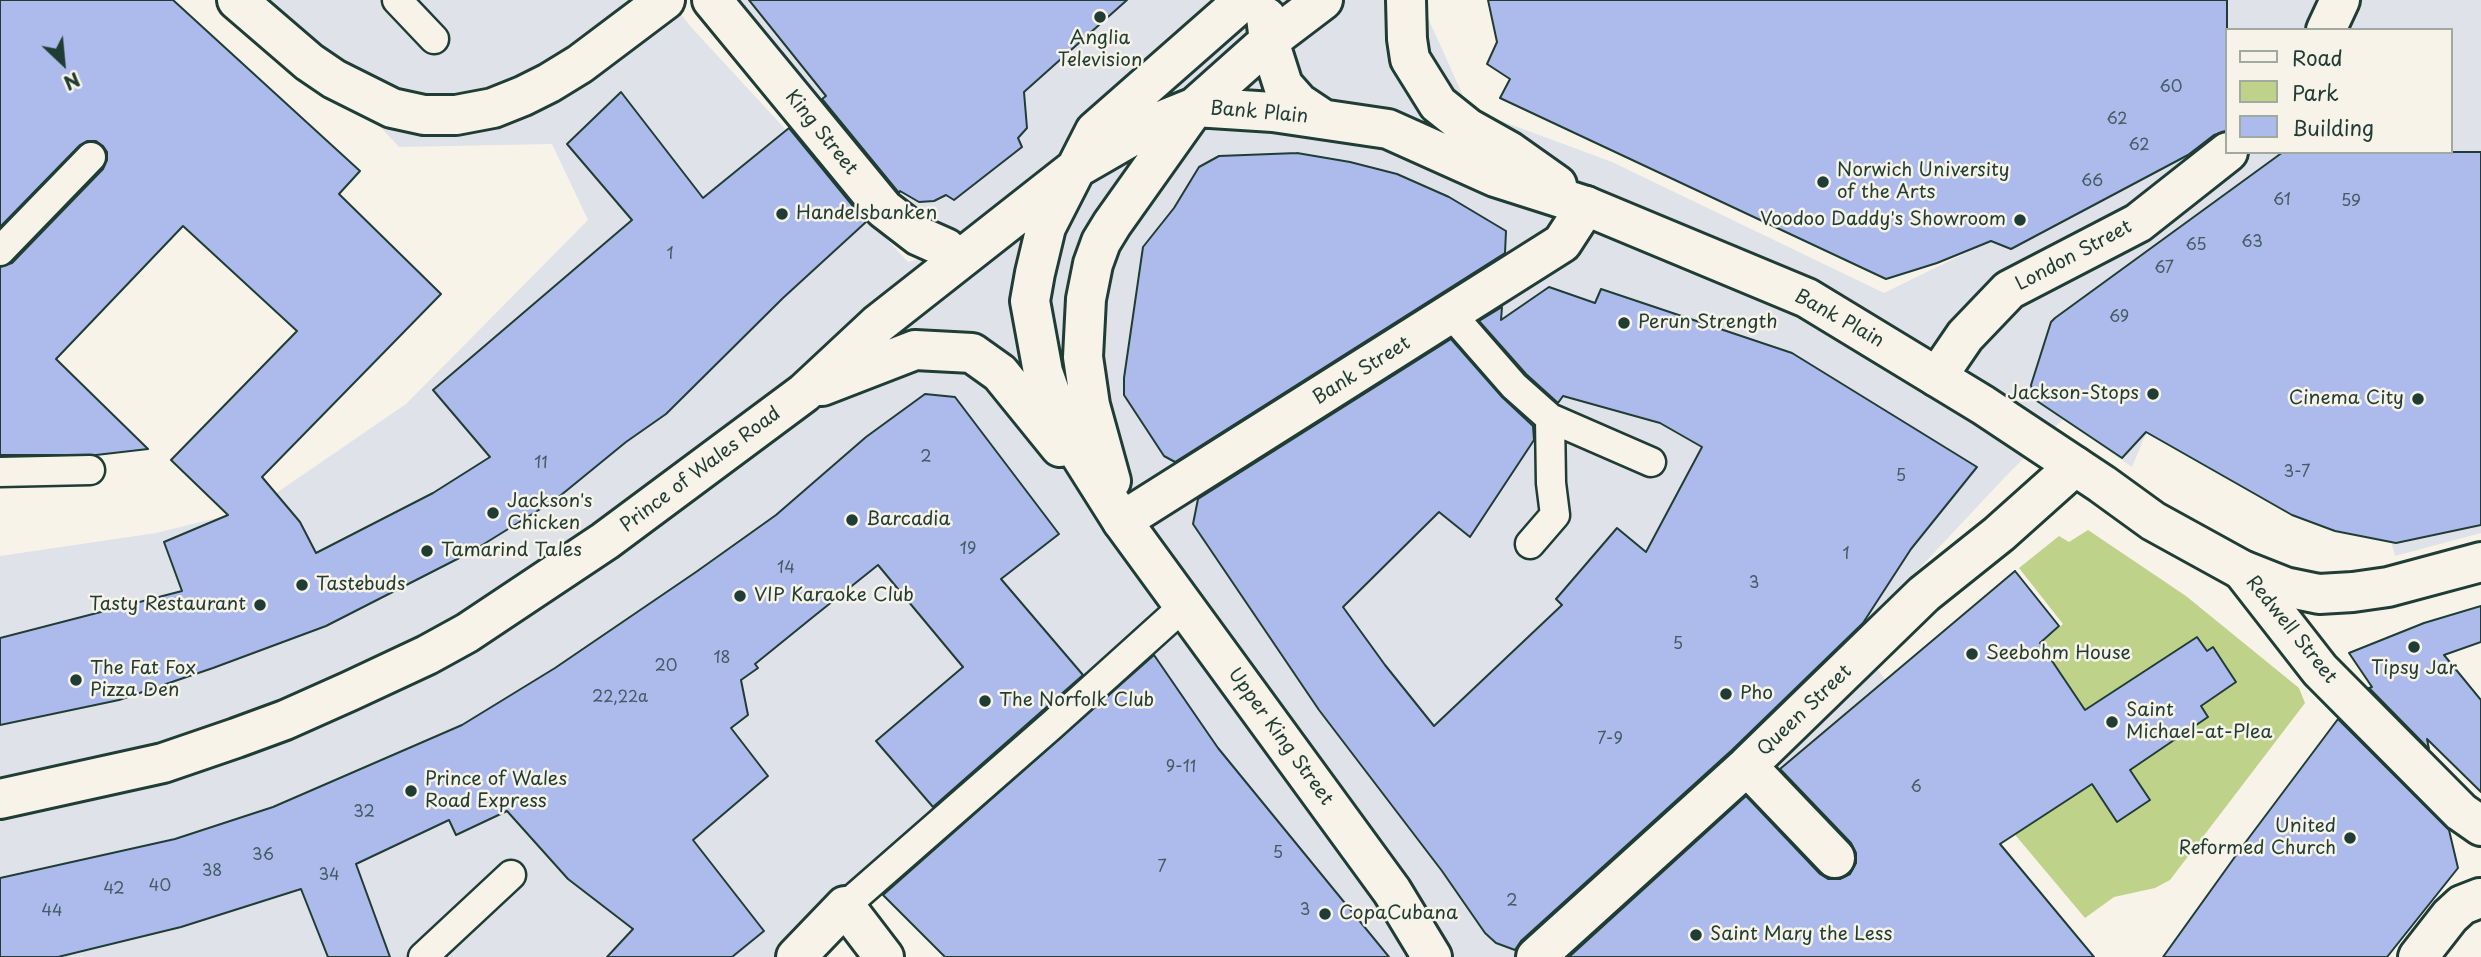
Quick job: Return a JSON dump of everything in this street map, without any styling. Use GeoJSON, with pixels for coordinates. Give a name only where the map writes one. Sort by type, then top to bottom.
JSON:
{"type":"FeatureCollection","features":[{"type":"Feature","properties":{"kind":"street"},"geometry":{"type":"LineString","coordinates":[[237,0],[309,62],[334,79],[392,108],[424,115],[456,115],[493,108],[523,96],[580,64],[665,0]]}},
{"type":"Feature","properties":{"kind":"street","name":"King Street"},"geometry":{"type":"LineString","coordinates":[[712,0],[884,209],[919,236],[946,248]]}},
{"type":"Feature","properties":{"kind":"street","name":"Upper King Street"},"geometry":{"type":"LineString","coordinates":[[1122,520],[1062,426],[1043,372],[1030,300],[1046,228],[1095,131],[1244,0]]}},
{"type":"Feature","properties":{"kind":"street","name":"Bank Plain"},"geometry":{"type":"LineString","coordinates":[[1267,0],[1265,10],[1269,41],[1283,85],[1299,103],[1323,119]]}},
{"type":"Feature","properties":{"kind":"street","name":"Prince of Wales Road"},"geometry":{"type":"LineString","coordinates":[[0,799],[163,763],[285,720],[427,656],[467,633],[605,541],[804,393],[878,324],[1075,169],[1153,124],[1195,107],[1269,41],[1323,0]]}},
{"type":"Feature","properties":{"kind":"street","name":"Bank Plain"},"geometry":{"type":"LineString","coordinates":[[1406,0],[1410,59],[1438,104],[1468,128],[1509,151],[1586,205]]}},
{"type":"Feature","properties":{"kind":"street"},"geometry":{"type":"LineString","coordinates":[[2327,28],[2340,0]]}},
{"type":"Feature","properties":{"kind":"street","name":"Upper King Street"},"geometry":{"type":"LineString","coordinates":[[1122,520],[1090,405],[1083,357],[1086,299],[1093,264],[1101,242],[1195,107]]}},
{"type":"Feature","properties":{"kind":"street","name":"Bank Plain"},"geometry":{"type":"LineString","coordinates":[[1195,107],[1248,109],[1388,130],[1495,177],[1586,205],[1807,298],[1937,377],[2075,466]]}},
{"type":"Feature","properties":{"kind":"street","name":"London Street"},"geometry":{"type":"LineString","coordinates":[[1937,377],[1965,336],[2009,290],[2138,223],[2226,154]]}},
{"type":"Feature","properties":{"kind":"street","name":"Bank Street"},"geometry":{"type":"LineString","coordinates":[[1122,520],[1452,315],[1562,243],[1586,205]]}},
{"type":"Feature","properties":{"kind":"street","name":"Upper King Street"},"geometry":{"type":"LineString","coordinates":[[804,393],[915,350],[972,353],[1000,373],[1122,520],[1392,891],[1432,957]]}},
{"type":"Feature","properties":{"kind":"street","name":"Redwell Street"},"geometry":{"type":"LineString","coordinates":[[2075,466],[2153,521],[2242,570],[2320,670],[2461,812],[2481,826]]}},
{"type":"Feature","properties":{"kind":"street","name":"Queen Street"},"geometry":{"type":"LineString","coordinates":[[1536,957],[1747,766],[1924,594],[1999,534],[2075,466]]}},
{"type":"Feature","properties":{"kind":"street"},"geometry":{"type":"LineString","coordinates":[[2242,570],[2285,587],[2319,594],[2388,587],[2481,562]]}},
{"type":"Feature","properties":{"kind":"street"},"geometry":{"type":"LineString","coordinates":[[1747,766],[1835,858]]}},
{"type":"Feature","properties":{"kind":"street"},"geometry":{"type":"LineString","coordinates":[[2418,957],[2450,916],[2462,905],[2481,897]]}},
{"type":"Feature","properties":{"kind":"street"},"geometry":{"type":"LineString","coordinates":[[796,957],[845,906],[884,957]]}},
{"type":"Feature","properties":{"kind":"lane"},"geometry":{"type":"LineString","coordinates":[[397,0],[434,39]]}},
{"type":"Feature","properties":{"kind":"lane"},"geometry":{"type":"LineString","coordinates":[[0,251],[91,157]]}},
{"type":"Feature","properties":{"kind":"lane"},"geometry":{"type":"LineString","coordinates":[[1452,315],[1514,386],[1550,418],[1651,463]]}},
{"type":"Feature","properties":{"kind":"lane"},"geometry":{"type":"LineString","coordinates":[[1530,544],[1555,515],[1551,483],[1550,418]]}},
{"type":"Feature","properties":{"kind":"lane"},"geometry":{"type":"LineString","coordinates":[[0,472],[90,470]]}},
{"type":"Feature","properties":{"kind":"lane"},"geometry":{"type":"LineString","coordinates":[[845,906],[1185,606]]}},
{"type":"Feature","properties":{"kind":"lane"},"geometry":{"type":"LineString","coordinates":[[423,957],[511,875]]}},
{"type":"Feature","properties":{"kind":"shaded area"},"geometry":{"type":"Polygon","coordinates":[[[262,0],[670,0],[691,27],[908,262],[940,253],[732,0],[1420,0],[1469,109],[1612,162],[1884,293],[1990,241],[1957,115],[1941,0],[2481,0],[2481,533],[2395,556],[2352,395],[2159,416],[2144,438],[2132,467],[2063,419],[1855,637],[1960,786],[1858,857],[1756,957],[1198,957],[1169,790],[1084,678],[778,957],[0,957],[0,556],[156,533],[253,509],[406,404],[588,220],[552,144],[399,147],[262,0]]]}},
{"type":"Feature","properties":{"kind":"green space"},"geometry":{"type":"Polygon","coordinates":[[[2088,530],[2186,596],[2299,688],[2305,703],[2170,880],[2155,888],[2114,897],[2085,918],[2001,818],[1948,725],[2063,624],[2019,568],[2059,536],[2069,542],[2088,530]]]}},
{"type":"Feature","properties":{"kind":"building"},"geometry":{"type":"Polygon","coordinates":[[[0,0],[173,0],[360,171],[339,194],[441,294],[262,477],[300,522],[316,553],[433,493],[490,457],[433,390],[632,220],[567,144],[621,92],[703,198],[789,128],[866,222],[783,298],[666,414],[626,442],[555,500],[471,552],[326,626],[213,668],[119,700],[0,725],[0,638],[182,591],[164,542],[228,515],[171,460],[297,331],[183,226],[56,359],[148,449],[96,455],[0,455],[0,267],[12,263],[103,169],[107,152],[96,141],[87,141],[80,145],[0,227],[0,0]]]}},
{"type":"Feature","properties":{"kind":"building"},"geometry":{"type":"Polygon","coordinates":[[[749,0],[1127,0],[1024,92],[1027,128],[1018,138],[1022,147],[954,200],[946,195],[934,201],[919,202],[900,191],[899,193],[822,99],[826,96],[749,0]]]}},
{"type":"Feature","properties":{"kind":"building"},"geometry":{"type":"Polygon","coordinates":[[[1488,0],[2227,0],[2226,131],[2214,135],[2188,155],[2011,249],[1991,241],[1937,263],[1886,279],[1500,98],[1510,79],[1487,64],[1497,42],[1488,0]]]}},
{"type":"Feature","properties":{"kind":"building"},"geometry":{"type":"Polygon","coordinates":[[[2481,152],[2481,525],[2396,543],[2335,531],[2292,515],[2146,432],[2122,458],[2034,399],[2031,385],[2051,322],[2280,154],[2481,152]]]}},
{"type":"Feature","properties":{"kind":"building"},"geometry":{"type":"Polygon","coordinates":[[[1297,153],[1397,174],[1449,197],[1506,231],[1505,253],[1175,462],[1164,456],[1124,395],[1124,378],[1143,247],[1174,208],[1199,167],[1219,156],[1297,153]]]}},
{"type":"Feature","properties":{"kind":"building"},"geometry":{"type":"Polygon","coordinates":[[[1549,287],[1595,303],[1601,289],[1792,353],[1977,467],[1911,549],[1863,623],[1732,750],[1521,941],[1515,950],[1496,943],[1485,933],[1442,871],[1319,710],[1193,524],[1198,499],[1451,339],[1502,397],[1533,426],[1534,440],[1470,537],[1439,512],[1343,607],[1434,726],[1562,605],[1556,599],[1617,528],[1646,552],[1702,447],[1660,423],[1563,396],[1558,403],[1526,374],[1479,321],[1502,307],[1501,320],[1549,287]]]}},
{"type":"Feature","properties":{"kind":"building"},"geometry":{"type":"Polygon","coordinates":[[[925,394],[955,397],[1059,534],[1001,579],[1083,675],[933,807],[876,741],[963,667],[878,565],[813,617],[755,664],[758,668],[741,680],[748,715],[731,728],[768,776],[693,840],[764,931],[732,957],[607,957],[633,929],[568,879],[507,811],[456,835],[449,820],[356,864],[390,957],[328,957],[301,889],[181,927],[58,957],[0,957],[0,878],[175,839],[273,807],[462,725],[555,668],[776,515],[866,437],[925,394]]]}},
{"type":"Feature","properties":{"kind":"building"},"geometry":{"type":"Polygon","coordinates":[[[2015,571],[2059,626],[2040,643],[2085,710],[2197,637],[2207,651],[2213,647],[2236,682],[2201,706],[2208,717],[2130,770],[2150,800],[2117,822],[2092,784],[2000,844],[2094,957],[1569,957],[1746,796],[1820,874],[1828,879],[1840,879],[1850,874],[1856,863],[1856,853],[1851,843],[1780,769],[2015,571]]]}},
{"type":"Feature","properties":{"kind":"building"},"geometry":{"type":"Polygon","coordinates":[[[2481,606],[2481,642],[2444,655],[2481,700],[2481,792],[2427,739],[2429,749],[2369,688],[2372,687],[2349,653],[2424,623],[2481,606]]]}},
{"type":"Feature","properties":{"kind":"building"},"geometry":{"type":"Polygon","coordinates":[[[1154,655],[1218,748],[1389,957],[945,957],[883,895],[1154,655]]]}},
{"type":"Feature","properties":{"kind":"building","name":"United Reformed Church"},"geometry":{"type":"Polygon","coordinates":[[[2338,719],[2449,830],[2458,868],[2387,957],[2163,957],[2242,847],[2338,719]]]}},
{"type":"Feature","properties":{"kind":"place","name":"Anglia Television"},"geometry":{"type":"Point","coordinates":[1100,17]}},
{"type":"Feature","properties":{"kind":"place","name":"Norwich University of the Arts"},"geometry":{"type":"Point","coordinates":[1823,182]}},
{"type":"Feature","properties":{"kind":"place","name":"Handelsbanken"},"geometry":{"type":"Point","coordinates":[782,214]}},
{"type":"Feature","properties":{"kind":"place","name":"Voodoo Daddy's Showroom"},"geometry":{"type":"Point","coordinates":[2020,220]}},
{"type":"Feature","properties":{"kind":"place","name":"Perun Strength"},"geometry":{"type":"Point","coordinates":[1624,323]}},
{"type":"Feature","properties":{"kind":"place","name":"Jackson-Stops"},"geometry":{"type":"Point","coordinates":[2153,394]}},
{"type":"Feature","properties":{"kind":"place","name":"Cinema City"},"geometry":{"type":"Point","coordinates":[2418,399]}},
{"type":"Feature","properties":{"kind":"place","name":"Jackson's Chicken"},"geometry":{"type":"Point","coordinates":[493,513]}},
{"type":"Feature","properties":{"kind":"place","name":"Barcadia"},"geometry":{"type":"Point","coordinates":[852,520]}},
{"type":"Feature","properties":{"kind":"place","name":"Tamarind Tales"},"geometry":{"type":"Point","coordinates":[427,551]}},
{"type":"Feature","properties":{"kind":"place","name":"Tastebuds"},"geometry":{"type":"Point","coordinates":[302,585]}},
{"type":"Feature","properties":{"kind":"place","name":"VIP Karaoke Club"},"geometry":{"type":"Point","coordinates":[740,596]}},
{"type":"Feature","properties":{"kind":"place","name":"Tasty Restaurant"},"geometry":{"type":"Point","coordinates":[260,605]}},
{"type":"Feature","properties":{"kind":"place","name":"Tipsy Jar"},"geometry":{"type":"Point","coordinates":[2414,647]}},
{"type":"Feature","properties":{"kind":"place","name":"Seebohm House"},"geometry":{"type":"Point","coordinates":[1972,654]}},
{"type":"Feature","properties":{"kind":"place","name":"The Fat Fox Pizza Den"},"geometry":{"type":"Point","coordinates":[76,680]}},
{"type":"Feature","properties":{"kind":"place","name":"Pho"},"geometry":{"type":"Point","coordinates":[1726,694]}},
{"type":"Feature","properties":{"kind":"place","name":"The Norfolk Club"},"geometry":{"type":"Point","coordinates":[985,701]}},
{"type":"Feature","properties":{"kind":"place","name":"Saint Michael-at-Plea"},"geometry":{"type":"Point","coordinates":[2112,722]}},
{"type":"Feature","properties":{"kind":"place","name":"Prince of Wales Road Express"},"geometry":{"type":"Point","coordinates":[411,791]}},
{"type":"Feature","properties":{"kind":"place","name":"United Reformed Church"},"geometry":{"type":"Point","coordinates":[2350,838]}},
{"type":"Feature","properties":{"kind":"place","name":"CopaCubana"},"geometry":{"type":"Point","coordinates":[1325,914]}},
{"type":"Feature","properties":{"kind":"place","name":"Saint Mary the Less"},"geometry":{"type":"Point","coordinates":[1696,935]}}]}
